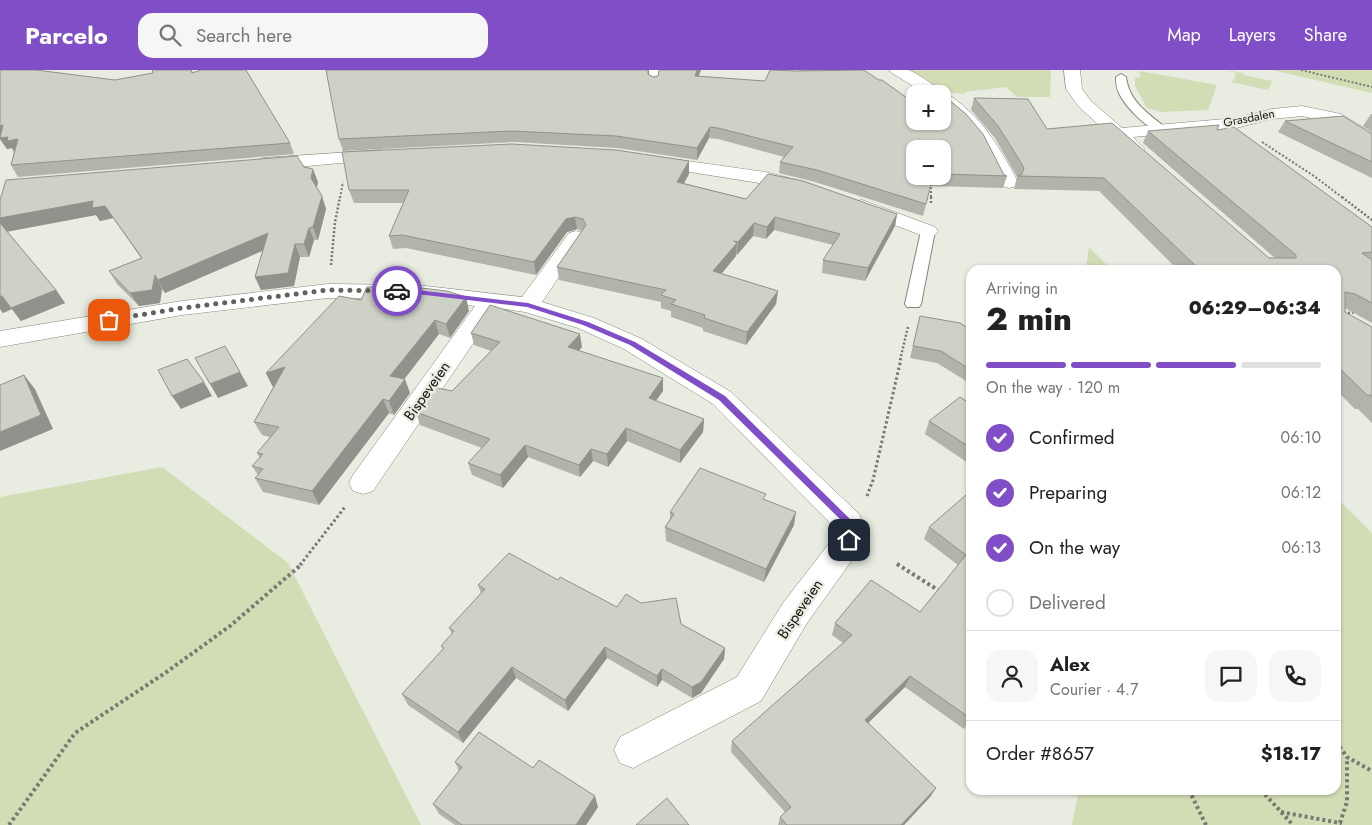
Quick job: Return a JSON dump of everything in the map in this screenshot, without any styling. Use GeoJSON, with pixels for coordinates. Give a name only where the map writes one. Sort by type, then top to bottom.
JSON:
{"type":"FeatureCollection","features":[{"type":"Feature","properties":{"kind":"street"},"geometry":{"type":"LineString","coordinates":[[897,70],[923,85]]}},
{"type":"Feature","properties":{"kind":"street"},"geometry":{"type":"LineString","coordinates":[[1072,70],[1074,89],[1085,104],[1120,133],[1148,161]]}},
{"type":"Feature","properties":{"kind":"street"},"geometry":{"type":"LineString","coordinates":[[951,102],[993,150],[1008,182]]}},
{"type":"Feature","properties":{"kind":"street","name":"Grasdalen"},"geometry":{"type":"LineString","coordinates":[[1120,133],[1236,123],[1272,114],[1302,111],[1335,118],[1372,140]]}},
{"type":"Feature","properties":{"kind":"street"},"geometry":{"type":"LineString","coordinates":[[248,165],[395,154]]}},
{"type":"Feature","properties":{"kind":"street"},"geometry":{"type":"LineString","coordinates":[[635,158],[765,178],[817,191]]}},
{"type":"Feature","properties":{"kind":"street"},"geometry":{"type":"LineString","coordinates":[[844,200],[881,212],[928,232]]}},
{"type":"Feature","properties":{"kind":"street"},"geometry":{"type":"LineString","coordinates":[[528,305],[576,238]]}},
{"type":"Feature","properties":{"kind":"street"},"geometry":{"type":"LineString","coordinates":[[0,338],[182,308],[328,290],[417,292],[528,305],[586,323],[633,344],[722,398],[848,522]]}},
{"type":"Feature","properties":{"kind":"street","name":"Bispeveien"},"geometry":{"type":"LineString","coordinates":[[363,483],[491,300]]}},
{"type":"Feature","properties":{"kind":"street","name":"Bispeveien"},"geometry":{"type":"LineString","coordinates":[[632,750],[749,689],[795,613],[849,540],[848,522]]}},
{"type":"Feature","properties":{"kind":"lane"},"geometry":{"type":"LineString","coordinates":[[654,70],[654,82]]}},
{"type":"Feature","properties":{"kind":"lane"},"geometry":{"type":"LineString","coordinates":[[1120,77],[1124,96],[1138,111],[1161,130]]}},
{"type":"Feature","properties":{"kind":"lane"},"geometry":{"type":"LineString","coordinates":[[913,304],[928,232]]}},
{"type":"Feature","properties":{"kind":"path"},"geometry":{"type":"LineString","coordinates":[[1301,70],[1372,87]]}},
{"type":"Feature","properties":{"kind":"path"},"geometry":{"type":"LineString","coordinates":[[1236,123],[1252,136],[1314,176],[1372,220]]}},
{"type":"Feature","properties":{"kind":"path"},"geometry":{"type":"LineString","coordinates":[[328,290],[335,222],[348,157]]}},
{"type":"Feature","properties":{"kind":"path"},"geometry":{"type":"LineString","coordinates":[[848,522],[864,505],[873,480],[913,304]]}},
{"type":"Feature","properties":{"kind":"path"},"geometry":{"type":"LineString","coordinates":[[1341,314],[1363,312]]}},
{"type":"Feature","properties":{"kind":"path"},"geometry":{"type":"LineString","coordinates":[[9,825],[75,733],[168,671],[244,614],[303,562],[363,483]]}},
{"type":"Feature","properties":{"kind":"path"},"geometry":{"type":"LineString","coordinates":[[897,564],[947,596]]}},
{"type":"Feature","properties":{"kind":"path"},"geometry":{"type":"LineString","coordinates":[[1341,749],[1347,757],[1372,771]]}},
{"type":"Feature","properties":{"kind":"path"},"geometry":{"type":"LineString","coordinates":[[1281,812],[1340,823],[1347,802],[1347,757]]}},
{"type":"Feature","properties":{"kind":"path"},"geometry":{"type":"LineString","coordinates":[[1191,795],[1206,825]]}},
{"type":"Feature","properties":{"kind":"path"},"geometry":{"type":"LineString","coordinates":[[1265,795],[1293,825]]}},
{"type":"Feature","properties":{"kind":"green space"},"geometry":{"type":"Polygon","coordinates":[[[904,70],[1051,70],[1050,97],[1017,97],[1006,87],[965,92],[964,94],[951,93],[951,85],[933,85],[904,70]]]}},
{"type":"Feature","properties":{"kind":"green space"},"geometry":{"type":"Polygon","coordinates":[[[1226,70],[1272,81],[1268,90],[1231,82],[1234,80],[1236,73],[1226,70]]]}},
{"type":"Feature","properties":{"kind":"green space"},"geometry":{"type":"Polygon","coordinates":[[[1272,70],[1372,70],[1372,93],[1272,70]]]}},
{"type":"Feature","properties":{"kind":"green space"},"geometry":{"type":"Polygon","coordinates":[[[1140,71],[1217,85],[1208,110],[1161,112],[1147,108],[1135,86],[1135,78],[1139,78],[1141,74],[1138,73],[1140,71]]]}},
{"type":"Feature","properties":{"kind":"green space"},"geometry":{"type":"Polygon","coordinates":[[[1089,247],[1107,265],[1087,265],[1089,247]]]}},
{"type":"Feature","properties":{"kind":"green space"},"geometry":{"type":"Polygon","coordinates":[[[162,467],[288,563],[421,825],[0,825],[0,497],[162,467]]]}},
{"type":"Feature","properties":{"kind":"green space"},"geometry":{"type":"Polygon","coordinates":[[[1341,502],[1372,533],[1372,825],[1072,825],[1078,795],[1341,795],[1341,502]]]}},
{"type":"Feature","properties":{"kind":"building"},"geometry":{"type":"Polygon","coordinates":[[[0,70],[36,70],[115,80],[153,73],[152,70],[191,70],[192,73],[201,70],[246,70],[290,143],[11,165],[18,139],[7,141],[8,137],[0,138],[3,125],[0,126],[0,70]]]}},
{"type":"Feature","properties":{"kind":"building"},"geometry":{"type":"Polygon","coordinates":[[[326,70],[648,70],[648,74],[653,77],[658,76],[659,70],[697,70],[695,76],[765,81],[770,70],[864,70],[906,97],[906,130],[951,130],[951,102],[966,114],[983,134],[1004,175],[1007,176],[951,174],[951,140],[906,140],[906,185],[931,185],[926,204],[817,170],[780,162],[793,147],[710,127],[697,148],[616,136],[512,131],[339,139],[326,70]]]}},
{"type":"Feature","properties":{"kind":"building"},"geometry":{"type":"Polygon","coordinates":[[[974,98],[1028,99],[1047,129],[1112,123],[1269,258],[1296,258],[1296,255],[1148,131],[1219,125],[1217,130],[1234,127],[1372,227],[1372,252],[1362,253],[1372,260],[1372,303],[1355,294],[1345,292],[1345,312],[1372,327],[1372,397],[1367,395],[1341,370],[1341,265],[1195,265],[1104,178],[1018,176],[1022,174],[1024,168],[998,126],[974,98]]]}},
{"type":"Feature","properties":{"kind":"building"},"geometry":{"type":"Polygon","coordinates":[[[1343,116],[1372,134],[1372,162],[1285,121],[1343,116]]]}},
{"type":"Feature","properties":{"kind":"building"},"geometry":{"type":"Polygon","coordinates":[[[512,144],[616,150],[689,161],[677,182],[746,199],[768,174],[803,181],[897,214],[868,268],[823,260],[840,234],[775,217],[767,227],[754,223],[738,242],[734,241],[737,243],[713,271],[778,291],[747,332],[704,318],[705,315],[671,304],[676,300],[661,295],[666,290],[557,267],[586,225],[583,219],[575,217],[566,219],[534,262],[402,235],[389,236],[409,190],[349,190],[342,152],[512,144]]]}},
{"type":"Feature","properties":{"kind":"building"},"geometry":{"type":"Polygon","coordinates":[[[297,156],[304,167],[313,169],[311,178],[322,196],[313,227],[309,228],[304,244],[295,244],[288,273],[255,277],[268,233],[158,280],[155,275],[152,290],[130,293],[109,271],[142,258],[105,206],[92,208],[93,201],[0,218],[0,200],[6,180],[297,156]]]}},
{"type":"Feature","properties":{"kind":"building"},"geometry":{"type":"Polygon","coordinates":[[[0,223],[56,290],[11,308],[0,296],[0,223]]]}},
{"type":"Feature","properties":{"kind":"building"},"geometry":{"type":"Polygon","coordinates":[[[367,287],[413,287],[447,291],[466,297],[446,324],[435,320],[390,376],[405,379],[389,401],[383,399],[312,491],[255,478],[263,469],[252,466],[263,454],[257,453],[279,427],[254,422],[285,367],[266,373],[339,296],[361,300],[367,287]]]}},
{"type":"Feature","properties":{"kind":"building"},"geometry":{"type":"Polygon","coordinates":[[[490,305],[580,334],[568,347],[663,378],[649,398],[704,419],[680,450],[626,428],[607,454],[591,449],[579,465],[525,445],[500,475],[468,463],[490,439],[416,412],[433,387],[452,391],[500,342],[471,333],[490,305]]]}},
{"type":"Feature","properties":{"kind":"building"},"geometry":{"type":"Polygon","coordinates":[[[920,316],[960,323],[966,327],[966,367],[941,351],[913,346],[920,316]]]}},
{"type":"Feature","properties":{"kind":"building"},"geometry":{"type":"Polygon","coordinates":[[[225,346],[240,372],[210,384],[195,358],[225,346]]]}},
{"type":"Feature","properties":{"kind":"building"},"geometry":{"type":"Polygon","coordinates":[[[187,359],[204,382],[172,396],[158,370],[187,359]]]}},
{"type":"Feature","properties":{"kind":"building"},"geometry":{"type":"Polygon","coordinates":[[[24,375],[41,415],[0,432],[0,385],[24,375]]]}},
{"type":"Feature","properties":{"kind":"building"},"geometry":{"type":"Polygon","coordinates":[[[960,397],[966,401],[966,445],[929,421],[960,397]]]}},
{"type":"Feature","properties":{"kind":"building"},"geometry":{"type":"Polygon","coordinates":[[[700,468],[766,494],[763,499],[796,512],[766,569],[665,527],[674,514],[670,512],[700,468]]]}},
{"type":"Feature","properties":{"kind":"building"},"geometry":{"type":"Polygon","coordinates":[[[966,495],[966,555],[929,527],[966,495]]]}},
{"type":"Feature","properties":{"kind":"building"},"geometry":{"type":"Polygon","coordinates":[[[509,553],[558,580],[560,577],[617,607],[626,594],[641,603],[676,598],[681,624],[725,648],[701,682],[692,687],[662,669],[657,676],[605,647],[565,700],[512,667],[458,732],[402,694],[444,648],[441,646],[454,631],[449,628],[485,589],[478,585],[509,553]]]}},
{"type":"Feature","properties":{"kind":"building"},"geometry":{"type":"Polygon","coordinates":[[[966,555],[966,715],[910,676],[865,720],[936,788],[901,825],[787,825],[780,817],[791,807],[732,741],[852,635],[835,623],[871,580],[920,612],[966,555]]]}},
{"type":"Feature","properties":{"kind":"building"},"geometry":{"type":"Polygon","coordinates":[[[479,732],[533,768],[539,760],[595,796],[576,825],[462,825],[433,804],[462,767],[455,762],[479,732]]]}},
{"type":"Feature","properties":{"kind":"building"},"geometry":{"type":"Polygon","coordinates":[[[667,798],[689,825],[636,825],[667,798]]]}},
{"type":"Feature","properties":{"kind":"way so far"},"geometry":{"type":"LineString","coordinates":[[109,320],[182,308],[328,290],[397,291]]}},
{"type":"Feature","properties":{"kind":"route"},"geometry":{"type":"LineString","coordinates":[[397,291],[528,305],[586,323],[633,344],[722,398],[848,522],[849,540]]}}]}
